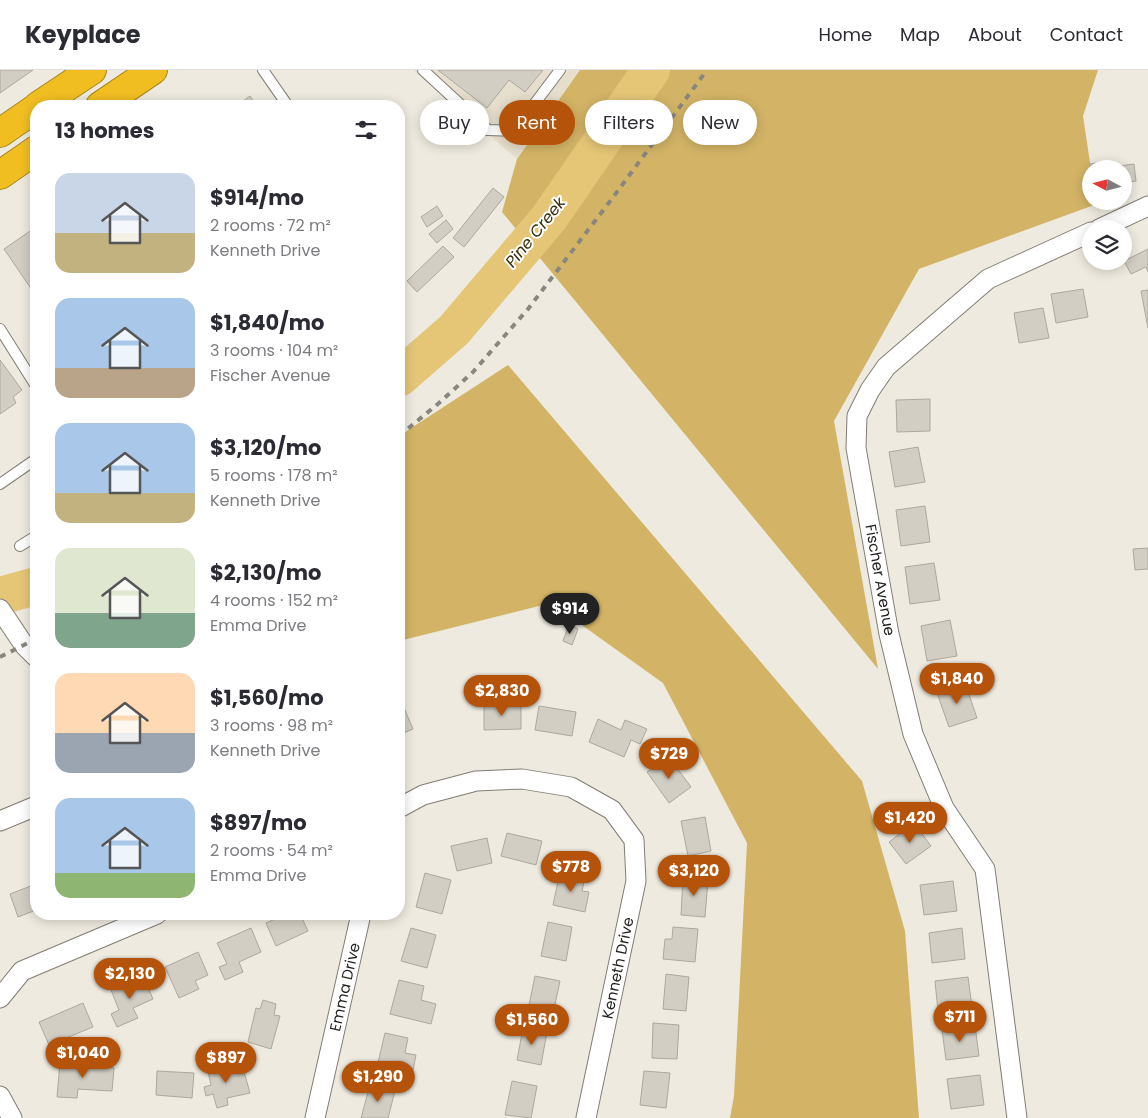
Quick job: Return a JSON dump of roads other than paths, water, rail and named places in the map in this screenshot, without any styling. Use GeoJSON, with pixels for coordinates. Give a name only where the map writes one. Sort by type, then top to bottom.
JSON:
{"type":"FeatureCollection","features":[{"type":"Feature","properties":{"kind":"highway"},"geometry":{"type":"LineString","coordinates":[[47,100],[92,70]]}},
{"type":"Feature","properties":{"kind":"highway"},"geometry":{"type":"LineString","coordinates":[[109,100],[153,70]]}},
{"type":"Feature","properties":{"kind":"highway"},"geometry":{"type":"LineString","coordinates":[[0,132],[30,112]]}},
{"type":"Feature","properties":{"kind":"highway"},"geometry":{"type":"LineString","coordinates":[[0,175],[30,154]]}},
{"type":"Feature","properties":{"kind":"street"},"geometry":{"type":"LineString","coordinates":[[1118,220],[1148,206]]}},
{"type":"Feature","properties":{"kind":"street","name":"Fischer Avenue"},"geometry":{"type":"LineString","coordinates":[[1017,1118],[985,869],[944,808],[913,734],[889,634],[856,448],[857,416],[870,390],[886,367],[988,279],[1082,236]]}},
{"type":"Feature","properties":{"kind":"street"},"geometry":{"type":"LineString","coordinates":[[5,616],[30,651]]}},
{"type":"Feature","properties":{"kind":"street","name":"Kenneth Drive"},"geometry":{"type":"LineString","coordinates":[[405,805],[424,795],[476,781],[522,779],[571,787],[612,810],[634,840],[636,881],[586,1118]]}},
{"type":"Feature","properties":{"kind":"street"},"geometry":{"type":"LineString","coordinates":[[0,821],[30,808]]}},
{"type":"Feature","properties":{"kind":"street"},"geometry":{"type":"LineString","coordinates":[[0,998],[22,971],[143,920]]}},
{"type":"Feature","properties":{"kind":"street","name":"Emma Drive"},"geometry":{"type":"LineString","coordinates":[[315,1118],[360,920]]}},
{"type":"Feature","properties":{"kind":"street"},"geometry":{"type":"LineString","coordinates":[[0,1096],[12,1118]]}},
{"type":"Feature","properties":{"kind":"lane"},"geometry":{"type":"LineString","coordinates":[[263,70],[284,100]]}},
{"type":"Feature","properties":{"kind":"lane"},"geometry":{"type":"LineString","coordinates":[[423,70],[488,130],[514,131],[560,70]]}},
{"type":"Feature","properties":{"kind":"lane"},"geometry":{"type":"LineString","coordinates":[[0,328],[30,376]]}},
{"type":"Feature","properties":{"kind":"lane"},"geometry":{"type":"LineString","coordinates":[[0,484],[30,463]]}},
{"type":"Feature","properties":{"kind":"lane"},"geometry":{"type":"LineString","coordinates":[[20,546],[30,540]]}},
{"type":"Feature","properties":{"kind":"waterway","name":"Pine Creek"},"geometry":{"type":"LineString","coordinates":[[405,373],[454,330],[549,218],[651,70]]}},
{"type":"Feature","properties":{"kind":"waterway","name":"Pine Creek"},"geometry":{"type":"LineString","coordinates":[[0,596],[30,588]]}},
{"type":"Feature","properties":{"kind":"railway"},"geometry":{"type":"LineString","coordinates":[[405,431],[473,372],[528,309],[707,70]]}},
{"type":"Feature","properties":{"kind":"railway"},"geometry":{"type":"LineString","coordinates":[[0,657],[30,642]]}}]}
